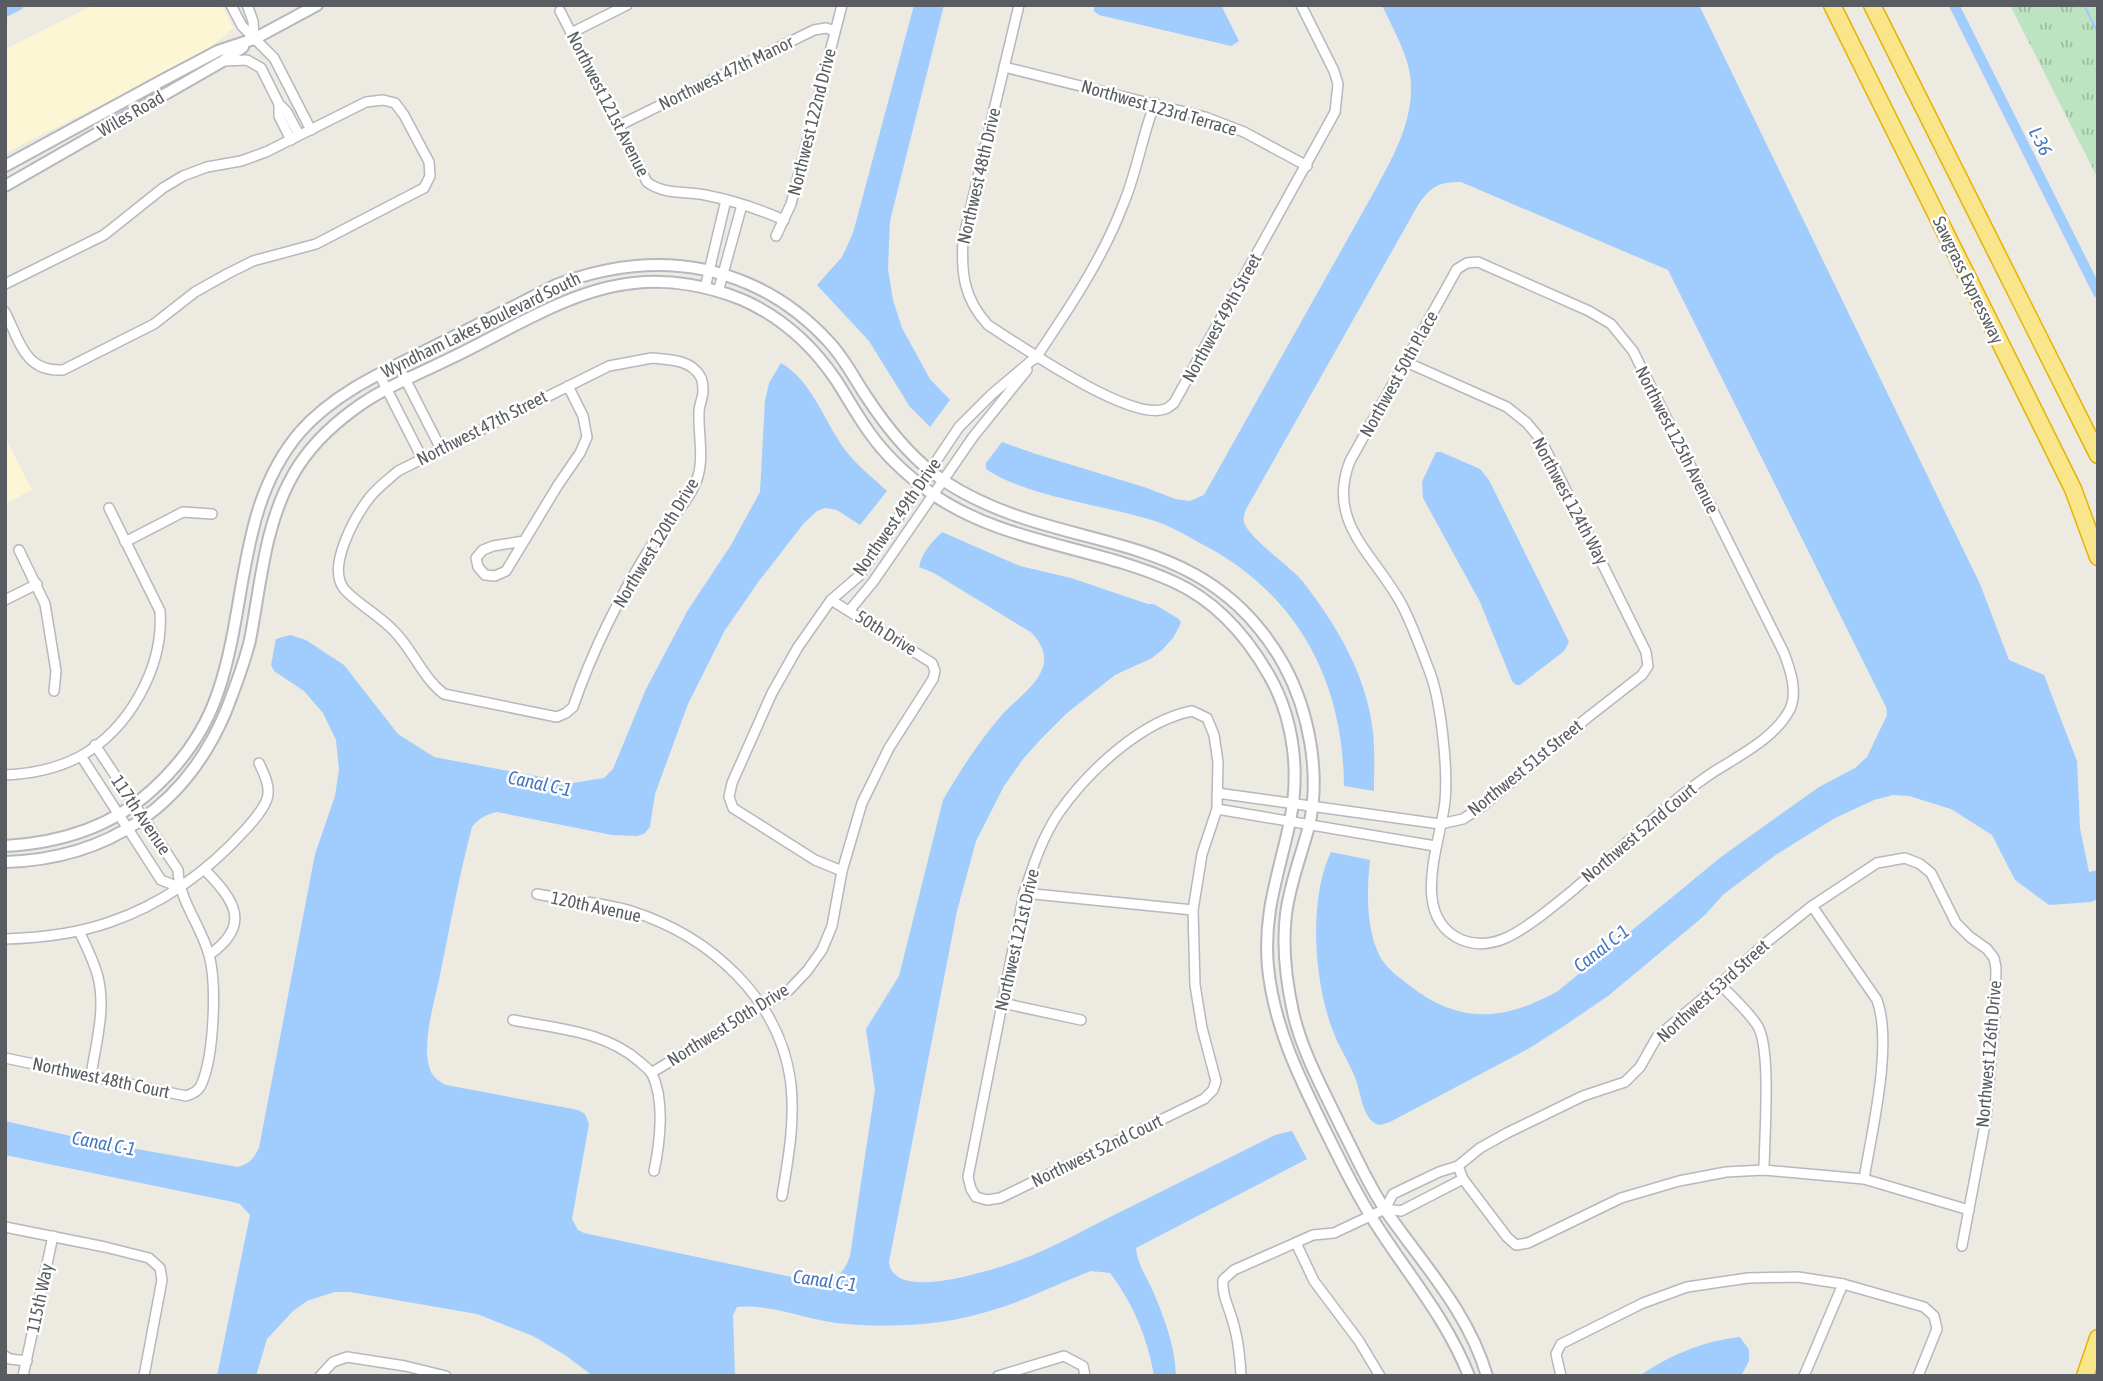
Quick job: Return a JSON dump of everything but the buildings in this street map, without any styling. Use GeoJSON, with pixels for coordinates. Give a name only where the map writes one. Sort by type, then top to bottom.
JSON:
{"type":"FeatureCollection","features":[{"type":"Feature","properties":{"kind":"highway","name":"Sawgrass Expressway"},"geometry":{"type":"LineString","coordinates":[[1832,5],[2073,489],[2098,557]]}},
{"type":"Feature","properties":{"kind":"highway","name":"Sawgrass Expressway"},"geometry":{"type":"LineString","coordinates":[[1872,5],[2098,455]]}},
{"type":"Feature","properties":{"kind":"highway"},"geometry":{"type":"LineString","coordinates":[[2085,1376],[2098,1338]]}},
{"type":"Feature","properties":{"kind":"street"},"geometry":{"type":"LineString","coordinates":[[231,5],[242,26],[274,58],[311,130]]}},
{"type":"Feature","properties":{"kind":"street"},"geometry":{"type":"LineString","coordinates":[[247,5],[253,20],[254,39]]}},
{"type":"Feature","properties":{"kind":"street","name":"Wiles Road"},"geometry":{"type":"LineString","coordinates":[[5,186],[223,61],[254,39],[317,5]]}},
{"type":"Feature","properties":{"kind":"street"},"geometry":{"type":"LineString","coordinates":[[571,33],[627,5]]}},
{"type":"Feature","properties":{"kind":"street","name":"Northwest 122nd Drive"},"geometry":{"type":"LineString","coordinates":[[776,236],[791,204],[842,5]]}},
{"type":"Feature","properties":{"kind":"street","name":"Northwest 48th Drive"},"geometry":{"type":"LineString","coordinates":[[1019,5],[963,240],[961,270],[976,312],[988,325],[1037,356]]}},
{"type":"Feature","properties":{"kind":"street","name":"Northwest 49th Street"},"geometry":{"type":"LineString","coordinates":[[1037,356],[1106,397],[1152,410],[1165,409],[1174,403],[1335,112],[1338,85],[1334,71],[1301,5]]}},
{"type":"Feature","properties":{"kind":"street","name":"Northwest 121st Avenue"},"geometry":{"type":"LineString","coordinates":[[560,11],[647,182],[654,188],[726,200],[784,220]]}},
{"type":"Feature","properties":{"kind":"street","name":"Northwest 47th Manor"},"geometry":{"type":"LineString","coordinates":[[620,125],[814,30],[826,28],[835,31]]}},
{"type":"Feature","properties":{"kind":"street","name":"Wiles Road"},"geometry":{"type":"LineString","coordinates":[[5,166],[207,57],[254,39]]}},
{"type":"Feature","properties":{"kind":"street"},"geometry":{"type":"LineString","coordinates":[[223,61],[247,60],[257,64],[279,104],[290,117],[295,138]]}},
{"type":"Feature","properties":{"kind":"street","name":"Northwest 123rd Terrace"},"geometry":{"type":"LineString","coordinates":[[1004,66],[1205,117],[1244,132],[1307,166]]}},
{"type":"Feature","properties":{"kind":"street"},"geometry":{"type":"LineString","coordinates":[[5,284],[104,235],[163,188],[183,176],[207,166],[253,156],[366,102],[383,100],[395,103],[429,162],[430,176],[424,188],[316,244],[253,261],[194,292],[154,324],[63,370],[47,371],[34,365],[5,312]]}},
{"type":"Feature","properties":{"kind":"street","name":"Northwest 49th Drive"},"geometry":{"type":"LineString","coordinates":[[849,611],[873,582],[973,437],[1037,356],[1106,246],[1124,203],[1155,103]]}},
{"type":"Feature","properties":{"kind":"street"},"geometry":{"type":"LineString","coordinates":[[279,104],[279,116],[295,138]]}},
{"type":"Feature","properties":{"kind":"street"},"geometry":{"type":"LineString","coordinates":[[290,117],[302,111]]}},
{"type":"Feature","properties":{"kind":"street"},"geometry":{"type":"LineString","coordinates":[[705,288],[726,200]]}},
{"type":"Feature","properties":{"kind":"street"},"geometry":{"type":"LineString","coordinates":[[718,292],[742,205]]}},
{"type":"Feature","properties":{"kind":"street","name":"Northwest 125th Avenue"},"geometry":{"type":"LineString","coordinates":[[1467,263],[1478,262],[1589,311],[1611,324],[1623,337],[1638,361],[1784,653],[1793,690],[1792,706]]}},
{"type":"Feature","properties":{"kind":"street","name":"Northwest 50th Place"},"geometry":{"type":"LineString","coordinates":[[1440,824],[1445,801],[1444,748],[1431,674],[1403,607],[1351,528],[1344,509],[1342,491],[1350,461],[1457,269],[1467,263]]}},
{"type":"Feature","properties":{"kind":"street","name":"Wyndham Lakes Boulevard South"},"geometry":{"type":"LineString","coordinates":[[5,846],[27,845],[76,834],[120,815],[162,781],[188,752],[218,693],[249,543],[261,500],[278,464],[301,431],[323,411],[379,374],[556,285],[599,270],[636,265],[678,265],[724,274],[778,298],[812,325],[843,360],[886,425],[944,481],[1006,512],[1148,552],[1176,563],[1224,593],[1248,615],[1272,646],[1297,692],[1307,725],[1310,748],[1312,806],[1309,825],[1294,871],[1286,917],[1285,966],[1294,1016],[1327,1098],[1366,1176],[1385,1209],[1466,1322],[1487,1376]]}},
{"type":"Feature","properties":{"kind":"street","name":"Wyndham Lakes Boulevard South"},"geometry":{"type":"LineString","coordinates":[[5,862],[61,856],[102,842],[145,819],[188,777],[213,742],[242,673],[269,534],[282,498],[294,474],[328,431],[354,409],[387,390],[590,291],[638,282],[680,283],[742,300],[786,325],[812,349],[873,438],[891,458],[934,495],[982,521],[1017,534],[1141,570],[1178,584],[1225,617],[1259,660],[1284,708],[1294,762],[1293,804],[1270,896],[1266,934],[1273,998],[1282,1036],[1290,1058],[1370,1216],[1437,1311],[1469,1376]]}},
{"type":"Feature","properties":{"kind":"street","name":"Northwest 49th Drive"},"geometry":{"type":"LineString","coordinates":[[842,871],[815,860],[733,808],[730,797],[732,783],[772,693],[798,647],[831,600],[859,576],[959,427],[992,394],[1037,356]]}},
{"type":"Feature","properties":{"kind":"street","name":"Northwest 47th Street"},"geometry":{"type":"LineString","coordinates":[[339,582],[342,550],[353,521],[372,495],[398,471],[609,366],[652,358],[676,360],[692,366]]}},
{"type":"Feature","properties":{"kind":"street","name":"Northwest 124th Way"},"geometry":{"type":"LineString","coordinates":[[1406,362],[1507,407],[1527,423],[1541,440],[1646,652],[1648,666]]}},
{"type":"Feature","properties":{"kind":"street"},"geometry":{"type":"LineString","coordinates":[[398,365],[441,449]]}},
{"type":"Feature","properties":{"kind":"street","name":"Northwest 120th Drive"},"geometry":{"type":"LineString","coordinates":[[339,582],[397,633],[433,686],[444,694],[548,715],[566,713],[573,707],[599,640],[625,588],[654,540],[696,482],[701,462],[699,410],[703,391],[702,377],[692,366]]}},
{"type":"Feature","properties":{"kind":"street"},"geometry":{"type":"LineString","coordinates":[[379,374],[422,458]]}},
{"type":"Feature","properties":{"kind":"street"},"geometry":{"type":"LineString","coordinates":[[524,541],[483,550],[476,558],[478,567],[485,575],[495,576],[506,571],[580,453],[587,437],[583,416],[568,386]]}},
{"type":"Feature","properties":{"kind":"street"},"geometry":{"type":"LineString","coordinates":[[5,775],[28,774],[81,756],[113,730],[131,710],[146,681],[156,653],[161,627],[160,611],[109,508]]}},
{"type":"Feature","properties":{"kind":"street"},"geometry":{"type":"LineString","coordinates":[[125,542],[183,512],[212,514]]}},
{"type":"Feature","properties":{"kind":"street"},"geometry":{"type":"LineString","coordinates":[[19,550],[45,604],[56,671],[54,691]]}},
{"type":"Feature","properties":{"kind":"street"},"geometry":{"type":"LineString","coordinates":[[5,600],[37,584]]}},
{"type":"Feature","properties":{"kind":"street","name":"50th Drive"},"geometry":{"type":"LineString","coordinates":[[831,600],[919,653],[932,663],[935,671]]}},
{"type":"Feature","properties":{"kind":"street","name":"Northwest 51st Street"},"geometry":{"type":"LineString","coordinates":[[1217,793],[1440,824],[1463,819],[1484,805],[1642,675],[1648,666]]}},
{"type":"Feature","properties":{"kind":"street","name":"Northwest 50th Drive"},"geometry":{"type":"LineString","coordinates":[[652,1073],[789,990],[822,950],[832,926],[842,871],[862,803],[889,748],[933,679],[935,671]]}},
{"type":"Feature","properties":{"kind":"street","name":"Northwest 52nd Court"},"geometry":{"type":"LineString","coordinates":[[1435,845],[1430,893],[1436,914],[1446,929],[1461,940],[1476,944],[1491,943],[1508,937],[1553,906],[1705,778],[1769,734],[1792,706]]}},
{"type":"Feature","properties":{"kind":"street","name":"Northwest 121st Drive"},"geometry":{"type":"LineString","coordinates":[[976,1198],[968,1177],[1024,893],[1039,850],[1059,814],[1082,785],[1112,755],[1140,733],[1174,715],[1192,711],[1207,718],[1214,735],[1218,762],[1217,793]]}},
{"type":"Feature","properties":{"kind":"street","name":"117th Avenue"},"geometry":{"type":"LineString","coordinates":[[95,745],[178,870],[179,887],[209,955],[213,982],[211,1041],[202,1084],[196,1093]]}},
{"type":"Feature","properties":{"kind":"street","name":"117th Avenue"},"geometry":{"type":"LineString","coordinates":[[81,756],[161,880],[179,887]]}},
{"type":"Feature","properties":{"kind":"street"},"geometry":{"type":"LineString","coordinates":[[5,939],[40,938],[111,922],[143,908],[205,870],[257,816],[268,799],[269,787],[259,763]]}},
{"type":"Feature","properties":{"kind":"street"},"geometry":{"type":"LineString","coordinates":[[1024,893],[1192,910],[1202,854],[1217,809],[1217,793]]}},
{"type":"Feature","properties":{"kind":"street"},"geometry":{"type":"LineString","coordinates":[[1217,809],[1435,845],[1440,824]]}},
{"type":"Feature","properties":{"kind":"street"},"geometry":{"type":"LineString","coordinates":[[1373,835],[1375,816]]}},
{"type":"Feature","properties":{"kind":"street","name":"Northwest 53rd Street"},"geometry":{"type":"LineString","coordinates":[[1385,1209],[1393,1194],[1458,1166],[1480,1147],[1537,1117],[1625,1082],[1640,1067],[1657,1037],[1767,942],[1812,906],[1877,863],[1905,858]]}},
{"type":"Feature","properties":{"kind":"street","name":"Northwest 126th Drive"},"geometry":{"type":"LineString","coordinates":[[1905,858],[1920,864],[1931,873],[1956,923],[1987,949],[1994,958],[1996,968],[1991,1075],[1962,1246]]}},
{"type":"Feature","properties":{"kind":"street"},"geometry":{"type":"LineString","coordinates":[[205,870],[233,902],[236,917],[233,932],[224,944],[209,955]]}},
{"type":"Feature","properties":{"kind":"street","name":"120th Avenue"},"geometry":{"type":"LineString","coordinates":[[537,894],[628,910],[681,931],[724,962],[763,1007],[780,1042],[790,1083],[792,1116],[782,1196]]}},
{"type":"Feature","properties":{"kind":"street"},"geometry":{"type":"LineString","coordinates":[[1812,906],[1877,1000],[1883,1017],[1884,1034],[1877,1103],[1864,1179]]}},
{"type":"Feature","properties":{"kind":"street","name":"Northwest 52nd Court"},"geometry":{"type":"LineString","coordinates":[[976,1198],[1000,1198],[1204,1099],[1213,1090],[1216,1081],[1202,1028],[1195,985],[1192,910]]}},
{"type":"Feature","properties":{"kind":"street"},"geometry":{"type":"LineString","coordinates":[[79,931],[98,976],[101,995],[100,1020],[91,1075]]}},
{"type":"Feature","properties":{"kind":"street"},"geometry":{"type":"LineString","coordinates":[[1720,985],[1757,1024],[1761,1033],[1765,1086],[1764,1170]]}},
{"type":"Feature","properties":{"kind":"street"},"geometry":{"type":"LineString","coordinates":[[1002,1003],[1082,1020]]}},
{"type":"Feature","properties":{"kind":"street"},"geometry":{"type":"LineString","coordinates":[[513,1020],[589,1034],[614,1043],[652,1073],[660,1109],[660,1142],[654,1171]]}},
{"type":"Feature","properties":{"kind":"street","name":"Northwest 48th Court"},"geometry":{"type":"LineString","coordinates":[[5,1058],[186,1096],[196,1093]]}},
{"type":"Feature","properties":{"kind":"street"},"geometry":{"type":"LineString","coordinates":[[1458,1166],[1462,1178],[1516,1245],[1528,1243],[1621,1198],[1679,1181],[1726,1172],[1764,1170],[1864,1179],[1969,1210]]}},
{"type":"Feature","properties":{"kind":"street","name":"Northwest 53rd Street"},"geometry":{"type":"LineString","coordinates":[[1241,1376],[1240,1352],[1222,1291],[1223,1280],[1234,1270],[1313,1236],[1334,1233],[1385,1209],[1401,1211],[1462,1178]]}},
{"type":"Feature","properties":{"kind":"street"},"geometry":{"type":"LineString","coordinates":[[5,1227],[149,1258],[160,1268],[162,1280],[144,1376]]}},
{"type":"Feature","properties":{"kind":"street","name":"115th Way"},"geometry":{"type":"LineString","coordinates":[[23,1376],[53,1236]]}},
{"type":"Feature","properties":{"kind":"street"},"geometry":{"type":"LineString","coordinates":[[1296,1243],[1314,1281],[1359,1341],[1380,1376]]}},
{"type":"Feature","properties":{"kind":"street"},"geometry":{"type":"LineString","coordinates":[[1561,1376],[1556,1354],[1561,1344],[1631,1309],[1687,1287],[1748,1278],[1798,1277],[1843,1284],[1924,1307],[1934,1316],[1937,1329],[1918,1376]]}},
{"type":"Feature","properties":{"kind":"street"},"geometry":{"type":"LineString","coordinates":[[1804,1376],[1843,1284]]}},
{"type":"Feature","properties":{"kind":"street"},"geometry":{"type":"LineString","coordinates":[[5,1356],[27,1361]]}},
{"type":"Feature","properties":{"kind":"street"},"geometry":{"type":"LineString","coordinates":[[998,1376],[1064,1356],[1083,1366],[1085,1376]]}},
{"type":"Feature","properties":{"kind":"street"},"geometry":{"type":"LineString","coordinates":[[320,1376],[333,1362],[347,1357],[446,1376]]}},
{"type":"Feature","properties":{"kind":"shaded area"},"geometry":{"type":"Polygon","coordinates":[[[93,5],[222,5],[233,28],[202,55],[5,153],[5,49],[93,5]]]}},
{"type":"Feature","properties":{"kind":"shaded area"},"geometry":{"type":"Polygon","coordinates":[[[5,437],[32,490],[5,504],[5,437]]]}},
{"type":"Feature","properties":{"kind":"green space"},"geometry":{"type":"Polygon","coordinates":[[[2010,5],[2098,5],[2098,179],[2010,5]]]}},
{"type":"Feature","properties":{"kind":"water"},"geometry":{"type":"Polygon","coordinates":[[[914,5],[944,5],[890,221],[888,269],[893,300],[902,328],[930,379],[950,400],[930,427],[910,407],[869,341],[817,285],[842,257],[853,233],[914,5]]]}},
{"type":"Feature","properties":{"kind":"water"},"geometry":{"type":"Polygon","coordinates":[[[1094,5],[1221,5],[1239,41],[1231,46],[1099,15],[1094,11],[1094,5]]]}},
{"type":"Feature","properties":{"kind":"water"},"geometry":{"type":"Polygon","coordinates":[[[1382,5],[1699,5],[1980,584],[2009,660],[2044,675],[2077,761],[2080,828],[2089,872],[2098,870],[2098,899],[2091,902],[2049,905],[2015,880],[1992,835],[1951,809],[1909,796],[1893,795],[1874,800],[1835,818],[1777,854],[1724,894],[1704,916],[1608,996],[1528,1049],[1390,1122],[1380,1125],[1370,1119],[1354,1074],[1333,1031],[1321,989],[1316,941],[1317,917],[1319,893],[1331,852],[1370,860],[1368,894],[1373,940],[1379,955],[1395,974],[1428,998],[1446,1007],[1482,1014],[1500,1013],[1538,1001],[1558,991],[1721,857],[1819,787],[1855,768],[1867,757],[1887,715],[1886,707],[1668,270],[1461,182],[1435,187],[1418,205],[1244,516],[1247,529],[1304,583],[1349,653],[1370,711],[1374,739],[1374,791],[1344,786],[1341,746],[1323,673],[1307,641],[1286,611],[1261,585],[1231,561],[1163,524],[1046,494],[1003,479],[986,469],[986,463],[1002,442],[1175,499],[1190,501],[1204,495],[1374,192],[1404,128],[1410,100],[1410,76],[1401,44],[1382,5]]]}},
{"type":"Feature","properties":{"kind":"water","name":"Canal C-1"},"geometry":{"type":"Polygon","coordinates":[[[781,363],[809,390],[848,453],[887,491],[860,525],[837,510],[825,508],[817,511],[804,523],[759,581],[725,630],[688,704],[655,794],[650,827],[644,834],[612,835],[497,812],[483,817],[472,827],[430,1021],[427,1056],[433,1075],[446,1085],[578,1110],[585,1114],[589,1124],[572,1219],[578,1230],[584,1233],[815,1282],[833,1279],[845,1268],[850,1256],[875,1090],[866,1029],[899,976],[943,800],[985,736],[1036,681],[1044,662],[1042,649],[1032,633],[934,573],[919,567],[925,552],[942,532],[1020,566],[1071,578],[1154,604],[1179,619],[1181,623],[1162,650],[1152,658],[1115,675],[1067,713],[1042,738],[1004,786],[976,841],[957,911],[889,1262],[895,1275],[910,1281],[955,1279],[1022,1259],[1275,1135],[1292,1131],[1307,1159],[1136,1248],[1168,1331],[1176,1376],[1154,1376],[1144,1335],[1126,1297],[1110,1273],[1091,1271],[996,1309],[960,1319],[923,1324],[885,1326],[833,1323],[778,1310],[737,1307],[733,1315],[735,1376],[593,1376],[533,1336],[477,1314],[350,1292],[335,1292],[307,1301],[293,1311],[267,1339],[256,1376],[217,1376],[250,1215],[240,1204],[233,1202],[5,1155],[5,1121],[97,1142],[238,1167],[251,1160],[259,1148],[315,854],[335,796],[339,770],[336,740],[323,713],[304,691],[274,671],[271,665],[276,639],[290,635],[306,640],[344,665],[398,734],[434,757],[573,783],[604,778],[613,769],[646,689],[688,610],[731,545],[760,492],[765,401],[769,383],[781,363]]]}},
{"type":"Feature","properties":{"kind":"water"},"geometry":{"type":"Polygon","coordinates":[[[1436,452],[1480,469],[1489,480],[1569,642],[1564,651],[1520,685],[1512,681],[1480,602],[1423,498],[1422,482],[1436,452]]]}},
{"type":"Feature","properties":{"kind":"water"},"geometry":{"type":"Polygon","coordinates":[[[1740,1337],[1749,1350],[1749,1361],[1741,1376],[1639,1376],[1687,1350],[1740,1337]]]}},
{"type":"Feature","properties":{"kind":"waterway"},"geometry":{"type":"LineString","coordinates":[[5,12],[19,5]]}},
{"type":"Feature","properties":{"kind":"waterway","name":"L-36"},"geometry":{"type":"LineString","coordinates":[[1954,5],[2098,293]]}},
{"type":"Feature","properties":{"kind":"waterway"},"geometry":{"type":"LineString","coordinates":[[2084,5],[2098,33]]}}]}
